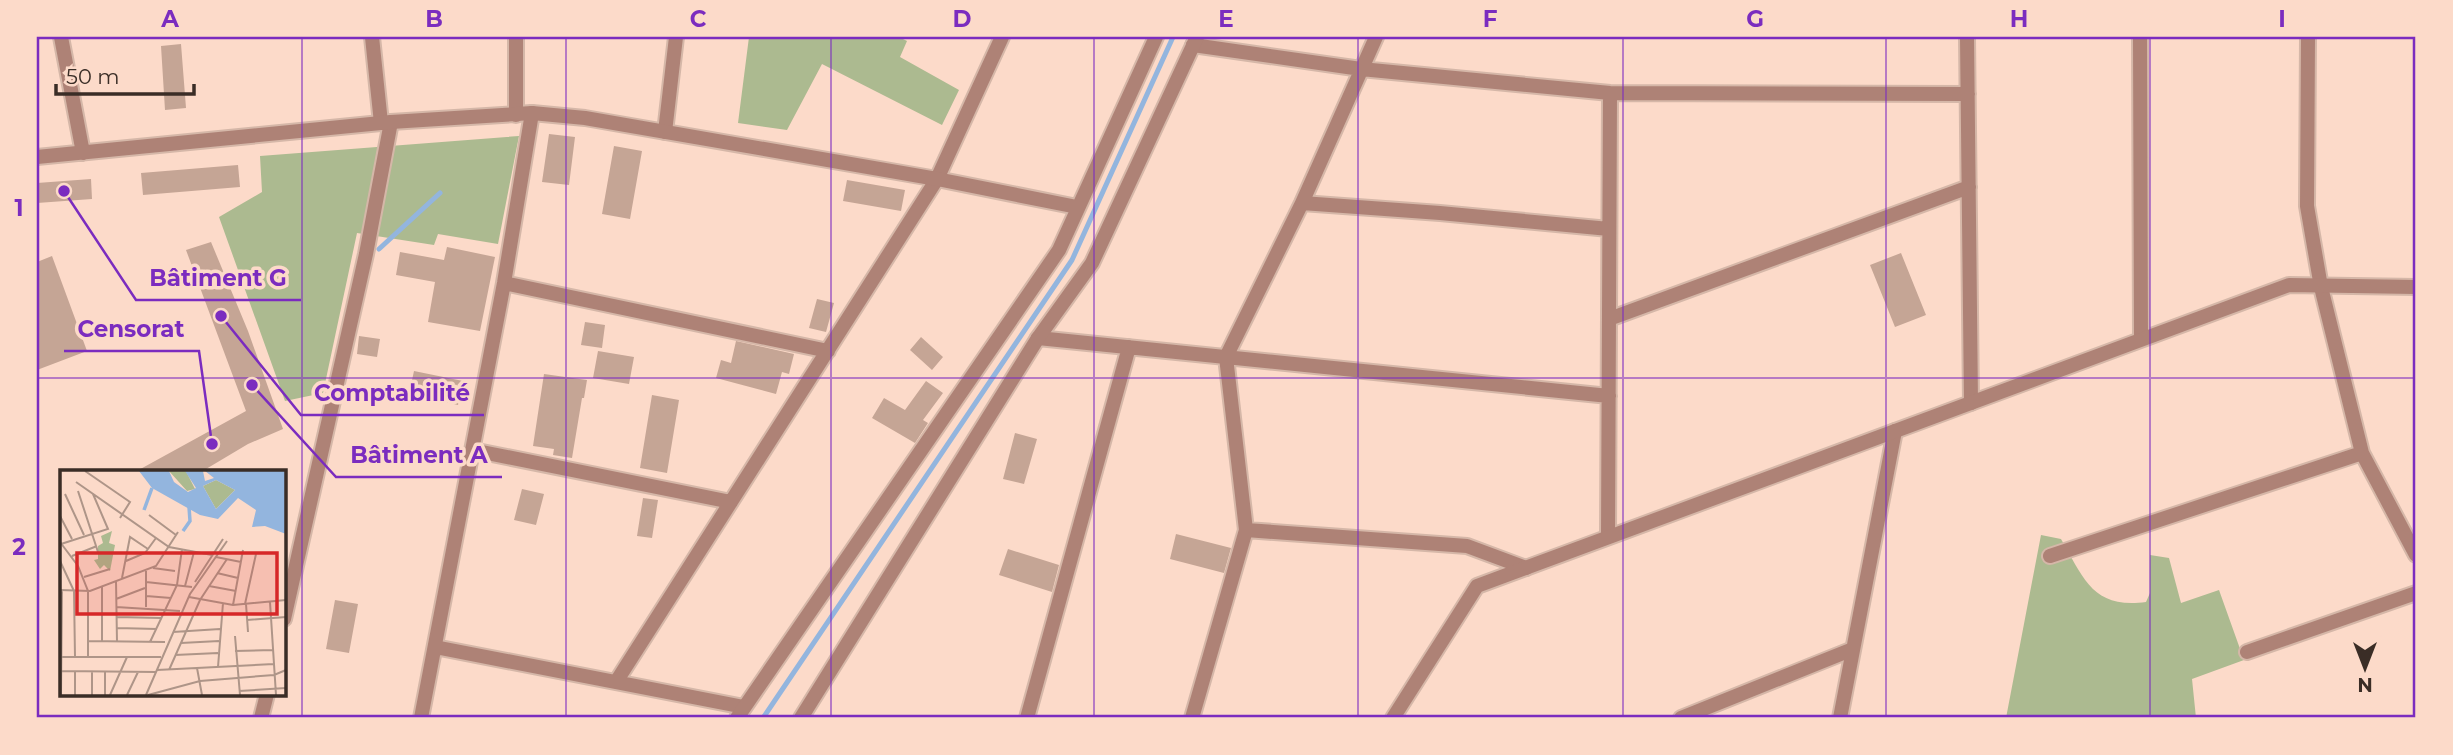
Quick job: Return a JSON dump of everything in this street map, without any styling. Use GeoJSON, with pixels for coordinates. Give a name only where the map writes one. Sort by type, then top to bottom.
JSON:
{"type":"FeatureCollection","features":[{"type":"Feature","properties":{"kind":"street"},"geometry":{"type":"LineString","coordinates":[[61,37],[83,153]]}},
{"type":"Feature","properties":{"kind":"street"},"geometry":{"type":"LineString","coordinates":[[285,615],[366,254],[386,122],[372,37]]}},
{"type":"Feature","properties":{"kind":"street"},"geometry":{"type":"LineString","coordinates":[[516,37],[516,115]]}},
{"type":"Feature","properties":{"kind":"street"},"geometry":{"type":"LineString","coordinates":[[665,132],[676,37]]}},
{"type":"Feature","properties":{"kind":"street"},"geometry":{"type":"LineString","coordinates":[[616,682],[937,179],[1002,37]]}},
{"type":"Feature","properties":{"kind":"street"},"geometry":{"type":"LineString","coordinates":[[435,647],[616,682],[741,713],[1059,250],[1156,37]]}},
{"type":"Feature","properties":{"kind":"street"},"geometry":{"type":"LineString","coordinates":[[1192,718],[1246,530],[1226,357],[1302,203],[1376,37]]}},
{"type":"Feature","properties":{"kind":"street"},"geometry":{"type":"LineString","coordinates":[[1967,37],[1971,403]]}},
{"type":"Feature","properties":{"kind":"street"},"geometry":{"type":"LineString","coordinates":[[2140,37],[2141,339]]}},
{"type":"Feature","properties":{"kind":"street"},"geometry":{"type":"LineString","coordinates":[[2308,37],[2307,206],[2321,287],[2362,453],[2416,555]]}},
{"type":"Feature","properties":{"kind":"street"},"geometry":{"type":"LineString","coordinates":[[801,718],[1038,338],[1092,263],[1195,41],[1361,69],[1610,93],[1968,94]]}},
{"type":"Feature","properties":{"kind":"street"},"geometry":{"type":"LineString","coordinates":[[1608,536],[1610,93]]}},
{"type":"Feature","properties":{"kind":"street"},"geometry":{"type":"LineString","coordinates":[[37,157],[386,122],[532,113],[585,118],[937,179],[1077,207]]}},
{"type":"Feature","properties":{"kind":"street"},"geometry":{"type":"LineString","coordinates":[[421,718],[503,283],[532,113]]}},
{"type":"Feature","properties":{"kind":"street"},"geometry":{"type":"LineString","coordinates":[[1609,319],[1969,187]]}},
{"type":"Feature","properties":{"kind":"street"},"geometry":{"type":"LineString","coordinates":[[1302,203],[1609,229]]}},
{"type":"Feature","properties":{"kind":"street"},"geometry":{"type":"LineString","coordinates":[[503,283],[828,351]]}},
{"type":"Feature","properties":{"kind":"street"},"geometry":{"type":"LineString","coordinates":[[1393,718],[1477,586],[2289,285],[2416,287]]}},
{"type":"Feature","properties":{"kind":"street"},"geometry":{"type":"LineString","coordinates":[[1038,338],[1609,396]]}},
{"type":"Feature","properties":{"kind":"street"},"geometry":{"type":"LineString","coordinates":[[1027,718],[1129,347]]}},
{"type":"Feature","properties":{"kind":"street"},"geometry":{"type":"LineString","coordinates":[[1840,718],[1895,431]]}},
{"type":"Feature","properties":{"kind":"street"},"geometry":{"type":"LineString","coordinates":[[472,450],[731,502]]}},
{"type":"Feature","properties":{"kind":"street"},"geometry":{"type":"LineString","coordinates":[[2050,556],[2362,453]]}},
{"type":"Feature","properties":{"kind":"street"},"geometry":{"type":"LineString","coordinates":[[1246,530],[1467,546],[1526,568]]}},
{"type":"Feature","properties":{"kind":"street"},"geometry":{"type":"LineString","coordinates":[[2247,652],[2416,593]]}},
{"type":"Feature","properties":{"kind":"street"},"geometry":{"type":"LineString","coordinates":[[1681,718],[1853,649]]}},
{"type":"Feature","properties":{"kind":"street"},"geometry":{"type":"LineString","coordinates":[[261,718],[266,696]]}},
{"type":"Feature","properties":{"kind":"green space"},"geometry":{"type":"Polygon","coordinates":[[[749,37],[899,37],[907,41],[900,57],[959,90],[942,125],[822,64],[787,130],[738,123],[749,37]]]}},
{"type":"Feature","properties":{"kind":"green space"},"geometry":{"type":"Polygon","coordinates":[[[519,136],[498,244],[438,234],[434,245],[357,233],[323,393],[285,401],[219,217],[262,192],[260,156],[519,136]]]}},
{"type":"Feature","properties":{"kind":"green space"},"geometry":{"type":"Polygon","coordinates":[[[2041,535],[2061,539],[2092,588],[2114,601],[2146,602],[2150,593],[2150,555],[2169,558],[2181,603],[2219,590],[2244,660],[2192,679],[2196,718],[2006,718],[2041,535]]]}},
{"type":"Feature","properties":{"kind":"building"},"geometry":{"type":"Polygon","coordinates":[[[181,44],[186,108],[165,110],[161,46],[181,44]]]}},
{"type":"Feature","properties":{"kind":"building"},"geometry":{"type":"Polygon","coordinates":[[[549,134],[575,137],[569,185],[542,182],[549,134]]]}},
{"type":"Feature","properties":{"kind":"building"},"geometry":{"type":"Polygon","coordinates":[[[614,146],[642,151],[630,219],[602,214],[614,146]]]}},
{"type":"Feature","properties":{"kind":"building"},"geometry":{"type":"Polygon","coordinates":[[[238,165],[240,187],[143,195],[141,173],[238,165]]]}},
{"type":"Feature","properties":{"kind":"building"},"geometry":{"type":"Polygon","coordinates":[[[91,179],[92,199],[37,203],[37,183],[91,179]]]}},
{"type":"Feature","properties":{"kind":"building"},"geometry":{"type":"Polygon","coordinates":[[[847,180],[905,190],[901,211],[843,201],[847,180]]]}},
{"type":"Feature","properties":{"kind":"building"},"geometry":{"type":"Polygon","coordinates":[[[211,242],[248,331],[283,429],[248,444],[204,470],[139,470],[246,411],[186,250],[211,242]]]}},
{"type":"Feature","properties":{"kind":"building"},"geometry":{"type":"Polygon","coordinates":[[[447,247],[495,257],[480,331],[428,322],[435,282],[396,275],[400,252],[444,260],[447,247]]]}},
{"type":"Feature","properties":{"kind":"building"},"geometry":{"type":"Polygon","coordinates":[[[1901,253],[1926,315],[1895,327],[1870,265],[1901,253]]]}},
{"type":"Feature","properties":{"kind":"building"},"geometry":{"type":"Polygon","coordinates":[[[52,256],[87,351],[37,370],[37,262],[52,256]]]}},
{"type":"Feature","properties":{"kind":"building"},"geometry":{"type":"Polygon","coordinates":[[[817,299],[834,303],[826,332],[809,328],[817,299]]]}},
{"type":"Feature","properties":{"kind":"building"},"geometry":{"type":"Polygon","coordinates":[[[585,322],[605,325],[602,348],[581,345],[585,322]]]}},
{"type":"Feature","properties":{"kind":"building"},"geometry":{"type":"Polygon","coordinates":[[[359,336],[380,339],[377,357],[357,354],[359,336]]]}},
{"type":"Feature","properties":{"kind":"building"},"geometry":{"type":"Polygon","coordinates":[[[921,337],[943,357],[932,370],[910,350],[921,337]]]}},
{"type":"Feature","properties":{"kind":"building"},"geometry":{"type":"Polygon","coordinates":[[[736,341],[794,354],[789,374],[782,372],[776,394],[716,378],[721,360],[731,363],[736,341]]]}},
{"type":"Feature","properties":{"kind":"building"},"geometry":{"type":"Polygon","coordinates":[[[598,351],[634,357],[629,384],[593,378],[598,351]]]}},
{"type":"Feature","properties":{"kind":"building"},"geometry":{"type":"Polygon","coordinates":[[[414,371],[463,381],[458,405],[409,394],[414,371]]]}},
{"type":"Feature","properties":{"kind":"building"},"geometry":{"type":"Polygon","coordinates":[[[544,374],[587,380],[572,458],[553,455],[554,449],[533,446],[544,374]]]}},
{"type":"Feature","properties":{"kind":"building"},"geometry":{"type":"Polygon","coordinates":[[[926,381],[943,393],[923,420],[928,423],[915,443],[872,418],[884,398],[905,410],[926,381]]]}},
{"type":"Feature","properties":{"kind":"building"},"geometry":{"type":"Polygon","coordinates":[[[652,395],[679,400],[667,473],[640,468],[652,395]]]}},
{"type":"Feature","properties":{"kind":"building"},"geometry":{"type":"Polygon","coordinates":[[[1015,433],[1037,439],[1024,484],[1003,479],[1015,433]]]}},
{"type":"Feature","properties":{"kind":"building"},"geometry":{"type":"Polygon","coordinates":[[[522,489],[544,494],[536,525],[514,520],[522,489]]]}},
{"type":"Feature","properties":{"kind":"building"},"geometry":{"type":"Polygon","coordinates":[[[643,498],[658,500],[652,538],[637,536],[643,498]]]}},
{"type":"Feature","properties":{"kind":"building"},"geometry":{"type":"Polygon","coordinates":[[[1176,534],[1231,548],[1224,573],[1170,559],[1176,534]]]}},
{"type":"Feature","properties":{"kind":"building"},"geometry":{"type":"Polygon","coordinates":[[[1008,549],[1059,565],[1052,592],[999,575],[1008,549]]]}},
{"type":"Feature","properties":{"kind":"building"},"geometry":{"type":"Polygon","coordinates":[[[335,600],[358,604],[349,653],[326,649],[335,600]]]}},
{"type":"Feature","properties":{"kind":"waterway"},"geometry":{"type":"LineString","coordinates":[[763,718],[1072,260],[1173,37]]}},
{"type":"Feature","properties":{"kind":"waterway"},"geometry":{"type":"LineString","coordinates":[[379,249],[440,193]]}},
{"type":"Feature","properties":{"kind":"place","name":"Bâtiment G"},"geometry":{"type":"Point","coordinates":[64,191]}},
{"type":"Feature","properties":{"kind":"place","name":"Comptabilité"},"geometry":{"type":"Point","coordinates":[221,316]}},
{"type":"Feature","properties":{"kind":"place","name":"Bâtiment A"},"geometry":{"type":"Point","coordinates":[252,385]}},
{"type":"Feature","properties":{"kind":"place","name":"Censorat"},"geometry":{"type":"Point","coordinates":[212,444]}}]}
